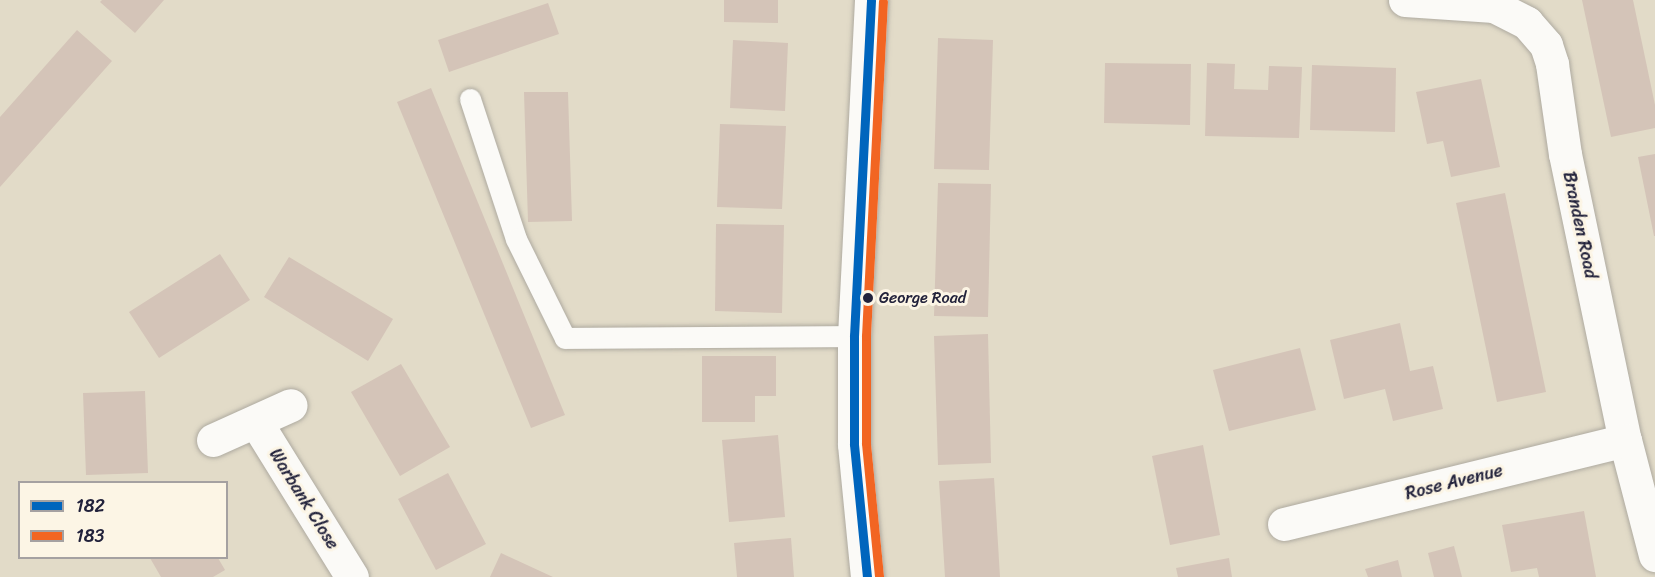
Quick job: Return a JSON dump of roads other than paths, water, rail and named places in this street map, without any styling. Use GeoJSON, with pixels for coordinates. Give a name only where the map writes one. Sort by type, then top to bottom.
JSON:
{"type":"FeatureCollection","features":[{"type":"Feature","properties":{"kind":"street"},"geometry":{"type":"LineString","coordinates":[[867,577],[854,444],[854,336],[871,0]]}},
{"type":"Feature","properties":{"kind":"street","name":"Branden Road"},"geometry":{"type":"LineString","coordinates":[[1405,0],[1433,0],[1494,6],[1527,23],[1546,45],[1552,64],[1564,154],[1625,440],[1655,555]]}},
{"type":"Feature","properties":{"kind":"street"},"geometry":{"type":"LineString","coordinates":[[213,440],[291,405]]}},
{"type":"Feature","properties":{"kind":"street","name":"Warbank Close"},"geometry":{"type":"LineString","coordinates":[[256,422],[352,577]]}},
{"type":"Feature","properties":{"kind":"street","name":"Rose Avenue"},"geometry":{"type":"LineString","coordinates":[[1284,524],[1625,440]]}},
{"type":"Feature","properties":{"kind":"lane"},"geometry":{"type":"LineString","coordinates":[[470,99],[516,239],[565,338],[854,336]]}},
{"type":"Feature","properties":{"kind":"place","name":"George Road"},"geometry":{"type":"Point","coordinates":[868,298]}}]}
